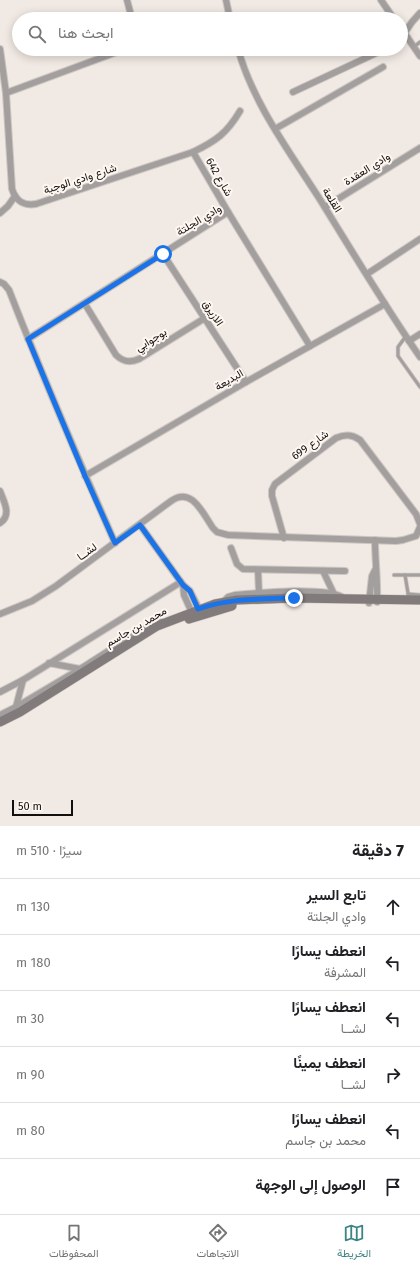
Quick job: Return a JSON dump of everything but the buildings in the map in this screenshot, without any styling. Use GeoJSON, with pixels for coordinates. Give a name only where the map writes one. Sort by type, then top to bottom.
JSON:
{"type":"FeatureCollection","features":[{"type":"Feature","properties":{"kind":"street"},"geometry":{"type":"LineString","coordinates":[[127,0],[130,12]]}},
{"type":"Feature","properties":{"kind":"street"},"geometry":{"type":"LineString","coordinates":[[226,0],[229,12]]}},
{"type":"Feature","properties":{"kind":"street"},"geometry":{"type":"LineString","coordinates":[[381,0],[389,12]]}},
{"type":"Feature","properties":{"kind":"street"},"geometry":{"type":"LineString","coordinates":[[408,26],[420,13]]}},
{"type":"Feature","properties":{"kind":"street"},"geometry":{"type":"LineString","coordinates":[[408,40],[420,56]]}},
{"type":"Feature","properties":{"kind":"street"},"geometry":{"type":"LineString","coordinates":[[0,49],[2,73],[6,93],[12,189],[15,196],[8,206],[0,213]]}},
{"type":"Feature","properties":{"kind":"street"},"geometry":{"type":"LineString","coordinates":[[6,93],[106,56]]}},
{"type":"Feature","properties":{"kind":"street","name":"القلعة"},"geometry":{"type":"LineString","coordinates":[[241,56],[252,85],[275,129],[385,304],[420,356]]}},
{"type":"Feature","properties":{"kind":"street"},"geometry":{"type":"LineString","coordinates":[[293,92],[370,56]]}},
{"type":"Feature","properties":{"kind":"street"},"geometry":{"type":"LineString","coordinates":[[275,129],[383,67]]}},
{"type":"Feature","properties":{"kind":"street","name":"شارع وادي الوجبة"},"geometry":{"type":"LineString","coordinates":[[15,196],[24,204],[36,204],[193,152],[222,135],[229,128],[240,111]]}},
{"type":"Feature","properties":{"kind":"street","name":"وادي العقدة"},"geometry":{"type":"LineString","coordinates":[[325,207],[420,148]]}},
{"type":"Feature","properties":{"kind":"street","name":"شارع 642"},"geometry":{"type":"LineString","coordinates":[[193,152],[228,212]]}},
{"type":"Feature","properties":{"kind":"street","name":"وادي الجلتة"},"geometry":{"type":"LineString","coordinates":[[28,339],[228,212],[310,346]]}},
{"type":"Feature","properties":{"kind":"street"},"geometry":{"type":"LineString","coordinates":[[367,274],[420,239]]}},
{"type":"Feature","properties":{"kind":"street","name":"الازيرق"},"geometry":{"type":"LineString","coordinates":[[163,254],[246,382]]}},
{"type":"Feature","properties":{"kind":"street"},"geometry":{"type":"LineString","coordinates":[[0,282],[9,290],[85,476],[115,543]]}},
{"type":"Feature","properties":{"kind":"street","name":"بوجوابي"},"geometry":{"type":"LineString","coordinates":[[85,304],[116,355],[120,359],[129,362],[139,359],[205,318]]}},
{"type":"Feature","properties":{"kind":"street","name":"البديعة"},"geometry":{"type":"LineString","coordinates":[[85,476],[246,382],[385,304]]}},
{"type":"Feature","properties":{"kind":"street"},"geometry":{"type":"LineString","coordinates":[[407,338],[420,334]]}},
{"type":"Feature","properties":{"kind":"street","name":"شارع 699"},"geometry":{"type":"LineString","coordinates":[[284,538],[272,496],[272,490],[275,484],[342,435],[354,436],[360,440],[416,514],[420,524]]}},
{"type":"Feature","properties":{"kind":"street"},"geometry":{"type":"LineString","coordinates":[[0,491],[7,513],[5,518],[0,523]]}},
{"type":"Feature","properties":{"kind":"street"},"geometry":{"type":"LineString","coordinates":[[196,613],[190,591],[182,583],[140,525],[176,497],[186,496],[191,498],[213,528],[222,534],[284,538],[403,540],[416,536],[420,527]]}},
{"type":"Feature","properties":{"kind":"street","name":"لشــا"},"geometry":{"type":"LineString","coordinates":[[0,614],[43,595],[140,525]]}},
{"type":"Feature","properties":{"kind":"street"},"geometry":{"type":"LineString","coordinates":[[373,601],[378,578],[375,570],[375,540]]}},
{"type":"Feature","properties":{"kind":"street"},"geometry":{"type":"LineString","coordinates":[[231,548],[235,561],[243,569],[345,572]]}},
{"type":"Feature","properties":{"kind":"street"},"geometry":{"type":"LineString","coordinates":[[258,570],[259,593]]}},
{"type":"Feature","properties":{"kind":"street"},"geometry":{"type":"LineString","coordinates":[[323,571],[334,594]]}},
{"type":"Feature","properties":{"kind":"street"},"geometry":{"type":"LineString","coordinates":[[0,692],[23,680],[182,583]]}},
{"type":"Feature","properties":{"kind":"street"},"geometry":{"type":"LineString","coordinates":[[223,602],[231,596],[259,593],[304,592],[334,594],[343,598]]}},
{"type":"Feature","properties":{"kind":"street","name":"محمد بن جاسم"},"geometry":{"type":"LineString","coordinates":[[0,726],[34,708],[149,636],[196,613],[262,603],[373,601],[409,597],[420,600]]}},
{"type":"Feature","properties":{"kind":"street","name":"محمد بن جاسم"},"geometry":{"type":"LineString","coordinates":[[0,722],[20,712],[148,631],[166,622],[196,613],[223,602],[237,600],[294,598],[343,598],[420,605]]}},
{"type":"Feature","properties":{"kind":"street"},"geometry":{"type":"LineString","coordinates":[[0,715],[80,669],[149,625],[166,622]]}},
{"type":"Feature","properties":{"kind":"street"},"geometry":{"type":"LineString","coordinates":[[50,663],[80,669]]}},
{"type":"Feature","properties":{"kind":"street"},"geometry":{"type":"LineString","coordinates":[[16,707],[23,680]]}},
{"type":"Feature","properties":{"kind":"lane"},"geometry":{"type":"LineString","coordinates":[[414,47],[420,42]]}},
{"type":"Feature","properties":{"kind":"lane"},"geometry":{"type":"LineString","coordinates":[[407,338],[398,348],[398,356],[420,387]]}},
{"type":"Feature","properties":{"kind":"lane"},"geometry":{"type":"LineString","coordinates":[[394,575],[420,575]]}},
{"type":"Feature","properties":{"kind":"lane"},"geometry":{"type":"LineString","coordinates":[[405,575],[409,597],[420,595]]}},
{"type":"Feature","properties":{"kind":"route"},"geometry":{"type":"LineString","coordinates":[[163,254],[28,339],[85,476],[115,543],[140,525],[183,585],[188,588],[198,609],[237,600],[294,598]]}}]}
